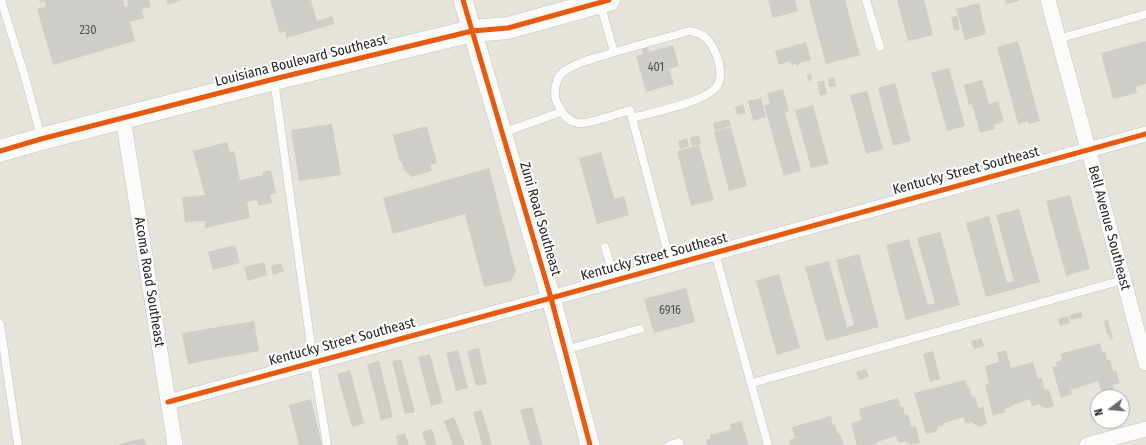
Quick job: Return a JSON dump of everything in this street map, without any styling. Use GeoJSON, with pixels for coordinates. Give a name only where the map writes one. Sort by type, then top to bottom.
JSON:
{"type":"FeatureCollection","features":[{"type":"Feature","properties":{"kind":"main road","name":"Louisiana Boulevard Southeast"},"geometry":{"type":"LineString","coordinates":[[0,151],[274,79],[472,31],[508,28],[605,1]]}},
{"type":"Feature","properties":{"kind":"street","name":"Zuni Road Southeast"},"geometry":{"type":"LineString","coordinates":[[463,0],[551,298],[590,445]]}},
{"type":"Feature","properties":{"kind":"street","name":"Bell Avenue Southeast"},"geometry":{"type":"LineString","coordinates":[[1048,0],[1146,363]]}},
{"type":"Feature","properties":{"kind":"street","name":"Acoma Road Southeast"},"geometry":{"type":"LineString","coordinates":[[123,118],[174,445]]}},
{"type":"Feature","properties":{"kind":"street","name":"Kentucky Street Southeast"},"geometry":{"type":"LineString","coordinates":[[168,402],[615,281],[1146,134]]}},
{"type":"Feature","properties":{"kind":"street"},"geometry":{"type":"LineString","coordinates":[[1087,445],[1146,429]]}},
{"type":"Feature","properties":{"kind":"lane"},"geometry":{"type":"LineString","coordinates":[[1,0],[25,77],[41,139]]}},
{"type":"Feature","properties":{"kind":"lane"},"geometry":{"type":"LineString","coordinates":[[866,0],[880,47]]}},
{"type":"Feature","properties":{"kind":"lane"},"geometry":{"type":"LineString","coordinates":[[605,1],[614,52]]}},
{"type":"Feature","properties":{"kind":"lane"},"geometry":{"type":"LineString","coordinates":[[1058,39],[1146,14]]}},
{"type":"Feature","properties":{"kind":"lane"},"geometry":{"type":"LineString","coordinates":[[632,118],[703,97],[717,86],[720,80],[720,65],[712,45],[706,37],[698,33],[690,32],[614,52],[578,64],[562,73],[555,88],[555,96],[561,112],[567,119],[573,122],[581,124],[588,123],[630,110],[632,118],[671,265]]}},
{"type":"Feature","properties":{"kind":"lane"},"geometry":{"type":"LineString","coordinates":[[274,79],[327,445]]}},
{"type":"Feature","properties":{"kind":"lane"},"geometry":{"type":"LineString","coordinates":[[502,133],[561,112]]}},
{"type":"Feature","properties":{"kind":"lane"},"geometry":{"type":"LineString","coordinates":[[604,246],[615,281]]}},
{"type":"Feature","properties":{"kind":"lane"},"geometry":{"type":"LineString","coordinates":[[715,253],[768,445]]}},
{"type":"Feature","properties":{"kind":"lane"},"geometry":{"type":"LineString","coordinates":[[752,383],[1123,280]]}},
{"type":"Feature","properties":{"kind":"lane"},"geometry":{"type":"LineString","coordinates":[[0,324],[18,445]]}},
{"type":"Feature","properties":{"kind":"lane"},"geometry":{"type":"LineString","coordinates":[[565,350],[640,329]]}},
{"type":"Feature","properties":{"kind":"lane"},"geometry":{"type":"LineString","coordinates":[[670,445],[679,442],[680,445]]}},
{"type":"Feature","properties":{"kind":"building"},"geometry":{"type":"Polygon","coordinates":[[[39,0],[123,0],[125,7],[128,6],[127,0],[149,0],[151,7],[142,9],[144,18],[130,22],[135,41],[53,65],[37,9],[46,6],[44,1],[40,3],[39,0]]]}},
{"type":"Feature","properties":{"kind":"building"},"geometry":{"type":"Polygon","coordinates":[[[166,0],[183,0],[168,5],[166,0]]]}},
{"type":"Feature","properties":{"kind":"building"},"geometry":{"type":"Polygon","coordinates":[[[270,0],[311,0],[317,21],[332,16],[334,24],[287,38],[285,31],[280,33],[270,0]]]}},
{"type":"Feature","properties":{"kind":"building"},"geometry":{"type":"Polygon","coordinates":[[[768,0],[795,0],[798,11],[773,18],[768,0]]]}},
{"type":"Feature","properties":{"kind":"building"},"geometry":{"type":"Polygon","coordinates":[[[809,0],[845,0],[860,55],[826,64],[809,0]]]}},
{"type":"Feature","properties":{"kind":"building"},"geometry":{"type":"Polygon","coordinates":[[[897,0],[924,0],[933,35],[908,41],[897,0]]]}},
{"type":"Feature","properties":{"kind":"building"},"geometry":{"type":"Polygon","coordinates":[[[1005,0],[1019,0],[1019,1],[1006,4],[1005,0]]]}},
{"type":"Feature","properties":{"kind":"building"},"geometry":{"type":"Polygon","coordinates":[[[979,3],[986,34],[965,40],[956,9],[979,3]]]}},
{"type":"Feature","properties":{"kind":"building"},"geometry":{"type":"Polygon","coordinates":[[[957,16],[960,30],[954,31],[951,17],[957,16]]]}},
{"type":"Feature","properties":{"kind":"building"},"geometry":{"type":"Polygon","coordinates":[[[1018,41],[1040,121],[1029,124],[1028,121],[1018,124],[997,47],[1018,41]]]}},
{"type":"Feature","properties":{"kind":"building"},"geometry":{"type":"Polygon","coordinates":[[[1146,41],[1146,84],[1135,87],[1137,93],[1113,99],[1101,53],[1146,41]]]}},
{"type":"Feature","properties":{"kind":"building"},"geometry":{"type":"Polygon","coordinates":[[[806,42],[811,60],[799,63],[797,66],[796,64],[791,65],[790,61],[779,65],[775,51],[806,42]]]}},
{"type":"Feature","properties":{"kind":"building"},"geometry":{"type":"Polygon","coordinates":[[[673,45],[679,66],[669,69],[674,84],[646,92],[636,56],[643,54],[642,49],[648,47],[649,52],[673,45]]]}},
{"type":"Feature","properties":{"kind":"building"},"geometry":{"type":"Polygon","coordinates":[[[949,68],[965,126],[947,131],[931,73],[949,68]]]}},
{"type":"Feature","properties":{"kind":"building"},"geometry":{"type":"Polygon","coordinates":[[[811,74],[812,80],[808,81],[807,75],[811,74]]]}},
{"type":"Feature","properties":{"kind":"building"},"geometry":{"type":"Polygon","coordinates":[[[834,77],[836,86],[829,87],[828,78],[834,77]]]}},
{"type":"Feature","properties":{"kind":"building"},"geometry":{"type":"Polygon","coordinates":[[[982,80],[989,104],[998,101],[1004,122],[994,125],[995,129],[980,133],[972,104],[969,105],[964,85],[982,80]]]}},
{"type":"Feature","properties":{"kind":"building"},"geometry":{"type":"Polygon","coordinates":[[[824,81],[827,94],[820,96],[817,82],[824,81]]]}},
{"type":"Feature","properties":{"kind":"building"},"geometry":{"type":"Polygon","coordinates":[[[895,83],[911,141],[893,146],[878,88],[895,83]]]}},
{"type":"Feature","properties":{"kind":"building"},"geometry":{"type":"Polygon","coordinates":[[[783,89],[789,111],[785,113],[801,171],[784,176],[764,105],[770,104],[767,93],[783,89]]]}},
{"type":"Feature","properties":{"kind":"building"},"geometry":{"type":"Polygon","coordinates":[[[867,91],[883,149],[866,154],[850,95],[867,91]]]}},
{"type":"Feature","properties":{"kind":"building"},"geometry":{"type":"Polygon","coordinates":[[[761,98],[766,117],[753,121],[748,101],[761,98]]]}},
{"type":"Feature","properties":{"kind":"building"},"geometry":{"type":"Polygon","coordinates":[[[743,104],[746,113],[737,115],[735,107],[743,104]]]}},
{"type":"Feature","properties":{"kind":"building"},"geometry":{"type":"Polygon","coordinates":[[[813,105],[829,164],[811,168],[795,110],[813,105]]]}},
{"type":"Feature","properties":{"kind":"building"},"geometry":{"type":"Polygon","coordinates":[[[729,119],[731,126],[715,131],[713,123],[729,119]]]}},
{"type":"Feature","properties":{"kind":"building"},"geometry":{"type":"Polygon","coordinates":[[[332,124],[341,175],[299,181],[291,130],[332,124]]]}},
{"type":"Feature","properties":{"kind":"building"},"geometry":{"type":"Polygon","coordinates":[[[427,126],[437,163],[430,165],[432,171],[411,177],[404,169],[402,162],[400,163],[393,135],[427,126]]]}},
{"type":"Feature","properties":{"kind":"building"},"geometry":{"type":"Polygon","coordinates":[[[731,127],[747,186],[729,191],[714,132],[731,127]]]}},
{"type":"Feature","properties":{"kind":"building"},"geometry":{"type":"Polygon","coordinates":[[[699,135],[701,144],[692,146],[690,138],[699,135]]]}},
{"type":"Feature","properties":{"kind":"building"},"geometry":{"type":"Polygon","coordinates":[[[687,138],[689,146],[680,149],[678,141],[687,138]]]}},
{"type":"Feature","properties":{"kind":"building"},"geometry":{"type":"Polygon","coordinates":[[[227,142],[230,152],[234,151],[240,180],[263,175],[262,172],[271,170],[276,193],[270,195],[272,203],[258,206],[257,200],[247,202],[250,218],[205,228],[205,221],[185,222],[182,197],[205,195],[193,151],[227,142]]]}},
{"type":"Feature","properties":{"kind":"building"},"geometry":{"type":"Polygon","coordinates":[[[699,145],[714,200],[691,206],[677,151],[699,145]]]}},
{"type":"Feature","properties":{"kind":"building"},"geometry":{"type":"Polygon","coordinates":[[[601,152],[614,199],[624,196],[629,215],[597,224],[579,158],[601,152]]]}},
{"type":"Feature","properties":{"kind":"building"},"geometry":{"type":"Polygon","coordinates":[[[489,168],[516,272],[510,281],[484,287],[465,214],[393,234],[383,198],[489,168]]]}},
{"type":"Feature","properties":{"kind":"building"},"geometry":{"type":"Polygon","coordinates":[[[1070,195],[1090,269],[1066,276],[1046,201],[1070,195]]]}},
{"type":"Feature","properties":{"kind":"building"},"geometry":{"type":"Polygon","coordinates":[[[1019,209],[1040,282],[986,297],[966,223],[989,216],[1007,283],[1014,281],[996,215],[1019,209]]]}},
{"type":"Feature","properties":{"kind":"building"},"geometry":{"type":"Polygon","coordinates":[[[940,232],[960,305],[906,320],[886,245],[909,239],[928,305],[935,303],[917,238],[940,232]]]}},
{"type":"Feature","properties":{"kind":"building"},"geometry":{"type":"Polygon","coordinates":[[[235,245],[240,263],[213,270],[208,252],[235,245]]]}},
{"type":"Feature","properties":{"kind":"building"},"geometry":{"type":"Polygon","coordinates":[[[859,254],[879,327],[826,341],[805,267],[829,261],[847,327],[854,325],[836,260],[859,254]]]}},
{"type":"Feature","properties":{"kind":"building"},"geometry":{"type":"Polygon","coordinates":[[[264,262],[267,275],[248,281],[244,267],[264,262]]]}},
{"type":"Feature","properties":{"kind":"building"},"geometry":{"type":"Polygon","coordinates":[[[281,263],[284,271],[273,275],[271,266],[281,263]]]}},
{"type":"Feature","properties":{"kind":"building"},"geometry":{"type":"Polygon","coordinates":[[[779,274],[800,348],[777,355],[756,281],[779,274]]]}},
{"type":"Feature","properties":{"kind":"building"},"geometry":{"type":"Polygon","coordinates":[[[686,288],[695,322],[654,333],[644,299],[686,288]]]}},
{"type":"Feature","properties":{"kind":"building"},"geometry":{"type":"Polygon","coordinates":[[[1081,312],[1083,317],[1071,320],[1070,315],[1081,312]]]}},
{"type":"Feature","properties":{"kind":"building"},"geometry":{"type":"Polygon","coordinates":[[[1068,316],[1070,323],[1060,326],[1058,319],[1068,316]]]}},
{"type":"Feature","properties":{"kind":"building"},"geometry":{"type":"Polygon","coordinates":[[[1108,320],[1113,339],[1110,340],[1109,334],[1107,335],[1104,321],[1108,320]]]}},
{"type":"Feature","properties":{"kind":"building"},"geometry":{"type":"Polygon","coordinates":[[[254,321],[259,351],[188,364],[182,333],[254,321]]]}},
{"type":"Feature","properties":{"kind":"building"},"geometry":{"type":"Polygon","coordinates":[[[981,338],[984,346],[974,349],[971,341],[981,338]]]}},
{"type":"Feature","properties":{"kind":"building"},"geometry":{"type":"Polygon","coordinates":[[[1100,343],[1102,352],[1105,351],[1107,360],[1110,359],[1113,371],[1116,370],[1120,383],[1113,385],[1114,389],[1100,389],[1098,381],[1071,390],[1072,394],[1061,398],[1052,367],[1057,366],[1056,362],[1062,360],[1060,354],[1100,343]]]}},
{"type":"Feature","properties":{"kind":"building"},"geometry":{"type":"Polygon","coordinates":[[[479,348],[487,384],[476,386],[467,351],[479,348]]]}},
{"type":"Feature","properties":{"kind":"building"},"geometry":{"type":"Polygon","coordinates":[[[458,350],[468,388],[456,391],[446,353],[458,350]]]}},
{"type":"Feature","properties":{"kind":"building"},"geometry":{"type":"Polygon","coordinates":[[[1006,350],[1011,368],[1033,362],[1038,379],[1042,378],[1045,390],[1049,389],[1054,406],[1045,409],[1044,406],[1041,407],[1040,404],[1032,406],[1030,399],[1004,409],[1005,412],[993,416],[985,385],[989,384],[985,366],[999,362],[997,352],[1006,350]]]}},
{"type":"Feature","properties":{"kind":"building"},"geometry":{"type":"Polygon","coordinates":[[[933,351],[940,379],[930,382],[923,354],[933,351]]]}},
{"type":"Feature","properties":{"kind":"building"},"geometry":{"type":"Polygon","coordinates":[[[430,354],[443,403],[431,406],[418,357],[430,354]]]}},
{"type":"Feature","properties":{"kind":"building"},"geometry":{"type":"Polygon","coordinates":[[[401,359],[415,412],[405,414],[392,361],[401,359]]]}},
{"type":"Feature","properties":{"kind":"building"},"geometry":{"type":"Polygon","coordinates":[[[379,361],[393,417],[381,420],[367,364],[379,361]]]}},
{"type":"Feature","properties":{"kind":"building"},"geometry":{"type":"Polygon","coordinates":[[[866,369],[869,377],[859,380],[856,372],[866,369]]]}},
{"type":"Feature","properties":{"kind":"building"},"geometry":{"type":"Polygon","coordinates":[[[350,370],[364,423],[352,427],[337,374],[350,370]]]}},
{"type":"Feature","properties":{"kind":"building"},"geometry":{"type":"Polygon","coordinates":[[[965,380],[968,388],[970,388],[972,397],[975,396],[978,408],[983,407],[987,424],[978,427],[977,424],[974,425],[973,422],[965,424],[964,417],[944,423],[945,425],[937,427],[938,430],[935,432],[926,434],[914,393],[965,380]]]}},
{"type":"Feature","properties":{"kind":"building"},"geometry":{"type":"Polygon","coordinates":[[[898,398],[901,407],[903,406],[905,415],[908,414],[911,427],[916,426],[920,443],[911,445],[910,443],[907,444],[906,441],[898,443],[896,436],[877,442],[877,444],[857,445],[851,423],[861,420],[859,409],[898,398]]]}},
{"type":"Feature","properties":{"kind":"building"},"geometry":{"type":"Polygon","coordinates":[[[311,399],[322,445],[299,445],[289,405],[311,399]]]}},
{"type":"Feature","properties":{"kind":"building"},"geometry":{"type":"Polygon","coordinates":[[[532,407],[543,445],[530,445],[520,410],[532,407]]]}},
{"type":"Feature","properties":{"kind":"building"},"geometry":{"type":"Polygon","coordinates":[[[482,410],[492,445],[482,445],[473,412],[482,410]]]}},
{"type":"Feature","properties":{"kind":"building"},"geometry":{"type":"Polygon","coordinates":[[[831,416],[833,425],[835,425],[838,434],[840,433],[844,445],[790,445],[789,440],[795,438],[792,427],[831,416]]]}},
{"type":"Feature","properties":{"kind":"building"},"geometry":{"type":"Polygon","coordinates":[[[454,417],[465,445],[453,445],[444,421],[454,417]]]}},
{"type":"Feature","properties":{"kind":"building"},"geometry":{"type":"Polygon","coordinates":[[[741,421],[749,445],[708,445],[706,440],[711,438],[710,435],[731,429],[730,424],[741,421]]]}},
{"type":"Feature","properties":{"kind":"building"},"geometry":{"type":"Polygon","coordinates":[[[432,429],[437,445],[426,445],[422,432],[432,429]]]}},
{"type":"Feature","properties":{"kind":"building"},"geometry":{"type":"Polygon","coordinates":[[[405,433],[409,445],[398,445],[396,436],[405,433]]]}},
{"type":"Feature","properties":{"kind":"building"},"geometry":{"type":"Polygon","coordinates":[[[144,438],[146,445],[119,445],[119,444],[144,438]]]}},
{"type":"Feature","properties":{"kind":"cycle path"},"geometry":{"type":"LineString","coordinates":[[463,0],[551,298],[590,445]]}},
{"type":"Feature","properties":{"kind":"cycle path"},"geometry":{"type":"LineString","coordinates":[[0,151],[274,79],[472,31],[508,28],[609,0]]}},
{"type":"Feature","properties":{"kind":"cycle path"},"geometry":{"type":"LineString","coordinates":[[168,402],[1146,134]]}}]}
